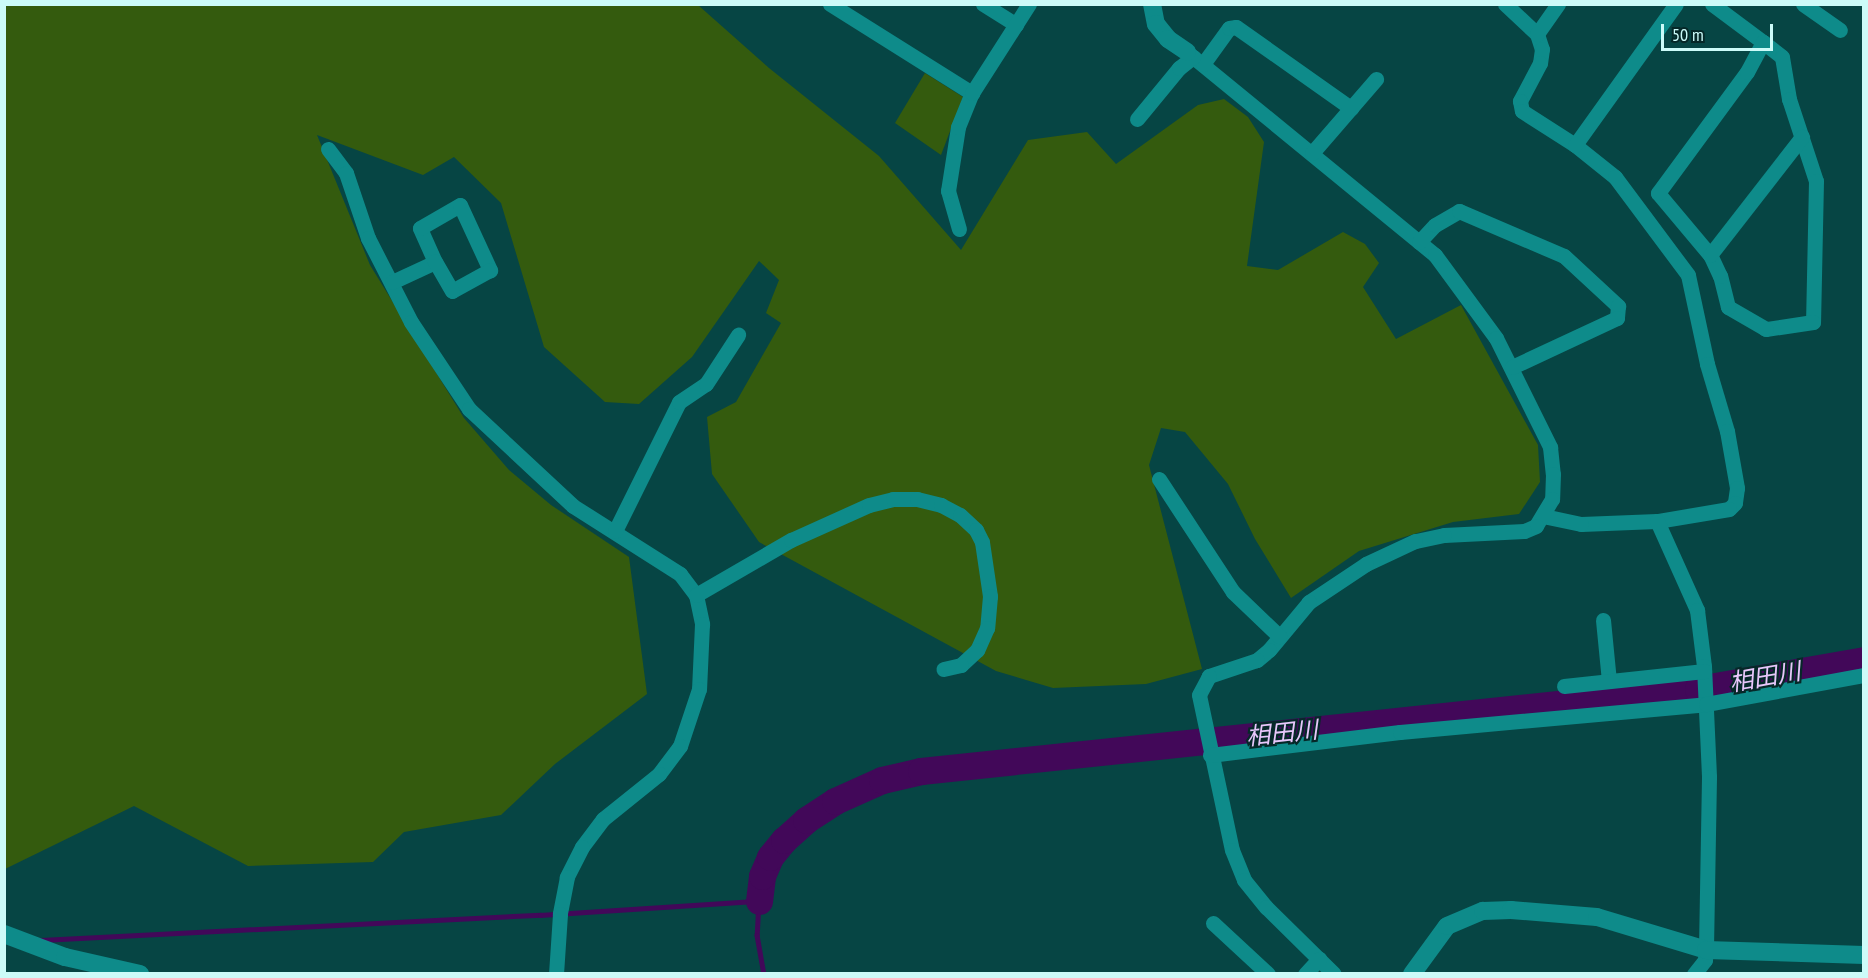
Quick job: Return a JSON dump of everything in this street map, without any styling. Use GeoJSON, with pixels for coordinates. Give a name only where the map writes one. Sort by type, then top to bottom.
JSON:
{"type":"FeatureCollection","features":[{"type":"Feature","properties":{"kind":"street"},"geometry":{"type":"LineString","coordinates":[[830,4],[972,93]]}},
{"type":"Feature","properties":{"kind":"street"},"geometry":{"type":"LineString","coordinates":[[983,4],[1016,25]]}},
{"type":"Feature","properties":{"kind":"street"},"geometry":{"type":"LineString","coordinates":[[959,229],[948,191],[958,127],[972,93],[1029,4]]}},
{"type":"Feature","properties":{"kind":"street"},"geometry":{"type":"LineString","coordinates":[[1152,4],[1156,24],[1168,39],[1312,153],[1435,255],[1496,338],[1550,447],[1554,474],[1552,499],[1536,526],[1524,531],[1443,535],[1414,541],[1365,564],[1309,602],[1269,650],[1257,660],[1209,675],[1199,695],[1232,850],[1244,880],[1266,907],[1334,974]]}},
{"type":"Feature","properties":{"kind":"street"},"geometry":{"type":"LineString","coordinates":[[1506,4],[1537,34],[1542,56],[1520,101],[1522,111],[1575,145],[1616,177],[1688,275],[1707,364],[1727,431],[1737,488],[1735,503],[1729,509],[1657,521],[1581,524],[1557,521],[1544,516]]}},
{"type":"Feature","properties":{"kind":"street"},"geometry":{"type":"LineString","coordinates":[[1537,34],[1558,4]]}},
{"type":"Feature","properties":{"kind":"street"},"geometry":{"type":"LineString","coordinates":[[1575,145],[1676,4]]}},
{"type":"Feature","properties":{"kind":"street"},"geometry":{"type":"LineString","coordinates":[[1712,4],[1763,42],[1782,57],[1789,99],[1816,181],[1813,322],[1766,328],[1728,307],[1720,276],[1710,255],[1658,193],[1747,72],[1763,42]]}},
{"type":"Feature","properties":{"kind":"street"},"geometry":{"type":"LineString","coordinates":[[1803,4],[1840,30]]}},
{"type":"Feature","properties":{"kind":"street"},"geometry":{"type":"LineString","coordinates":[[1137,118],[1179,68],[1229,28],[1236,27],[1351,108]]}},
{"type":"Feature","properties":{"kind":"street"},"geometry":{"type":"LineString","coordinates":[[1312,153],[1376,79]]}},
{"type":"Feature","properties":{"kind":"street"},"geometry":{"type":"LineString","coordinates":[[1710,255],[1802,137]]}},
{"type":"Feature","properties":{"kind":"street"},"geometry":{"type":"LineString","coordinates":[[328,149],[346,173],[368,238],[411,322],[469,409],[573,506],[680,574],[696,595],[702,624],[699,689],[678,749],[659,774],[603,819],[582,847],[567,877],[560,914],[556,974]]}},
{"type":"Feature","properties":{"kind":"street"},"geometry":{"type":"LineString","coordinates":[[460,205],[490,270],[452,291],[435,262],[420,228],[460,205]]}},
{"type":"Feature","properties":{"kind":"street"},"geometry":{"type":"LineString","coordinates":[[1419,242],[1435,225],[1459,211],[1564,256],[1618,306],[1617,318],[1512,367]]}},
{"type":"Feature","properties":{"kind":"street"},"geometry":{"type":"LineString","coordinates":[[392,282],[435,262]]}},
{"type":"Feature","properties":{"kind":"street"},"geometry":{"type":"LineString","coordinates":[[615,531],[679,402],[706,384],[738,335]]}},
{"type":"Feature","properties":{"kind":"street"},"geometry":{"type":"LineString","coordinates":[[1159,479],[1179,514],[1233,592],[1279,636]]}},
{"type":"Feature","properties":{"kind":"street"},"geometry":{"type":"LineString","coordinates":[[696,595],[791,540],[869,505],[893,499],[917,499],[941,505],[960,515],[976,530],[982,542],[990,596],[987,628],[976,650],[961,664],[943,669]]}},
{"type":"Feature","properties":{"kind":"street"},"geometry":{"type":"LineString","coordinates":[[1657,521],[1697,610],[1705,675],[1709,777],[1706,950],[1705,960],[1694,974]]}},
{"type":"Feature","properties":{"kind":"street"},"geometry":{"type":"LineString","coordinates":[[1603,620],[1609,681]]}},
{"type":"Feature","properties":{"kind":"street"},"geometry":{"type":"LineString","coordinates":[[1564,686],[1705,675]]}},
{"type":"Feature","properties":{"kind":"street"},"geometry":{"type":"LineString","coordinates":[[1210,752],[1706,701],[1863,675]]}},
{"type":"Feature","properties":{"kind":"street"},"geometry":{"type":"LineString","coordinates":[[1412,974],[1447,926],[1483,911],[1542,910],[1597,917],[1706,950],[1863,955]]}},
{"type":"Feature","properties":{"kind":"street"},"geometry":{"type":"LineString","coordinates":[[1213,923],[1268,974]]}},
{"type":"Feature","properties":{"kind":"street"},"geometry":{"type":"LineString","coordinates":[[4,934],[65,957],[140,974]]}},
{"type":"Feature","properties":{"kind":"street"},"geometry":{"type":"LineString","coordinates":[[1305,974],[1318,958]]}},
{"type":"Feature","properties":{"kind":"green space"},"geometry":{"type":"Polygon","coordinates":[[[5,5],[698,5],[769,68],[879,156],[961,250],[1028,140],[1087,132],[1116,164],[1198,105],[1224,99],[1248,117],[1264,142],[1247,266],[1278,270],[1343,232],[1365,244],[1379,263],[1363,287],[1396,339],[1461,305],[1538,445],[1540,482],[1519,514],[1453,522],[1359,551],[1291,598],[1255,539],[1228,484],[1185,432],[1161,428],[1149,465],[1202,669],[1146,684],[1053,688],[996,671],[759,542],[712,474],[707,417],[736,402],[781,323],[766,313],[779,280],[759,261],[692,357],[639,404],[605,402],[544,347],[501,203],[454,157],[423,175],[317,135],[370,265],[464,418],[509,470],[551,505],[629,557],[647,694],[555,764],[501,815],[404,832],[373,862],[248,866],[134,806],[5,869],[5,5]]]}},
{"type":"Feature","properties":{"kind":"green space"},"geometry":{"type":"Polygon","coordinates":[[[925,73],[963,97],[941,155],[895,123],[925,73]]]}},
{"type":"Feature","properties":{"kind":"waterway","name":"相田川"},"geometry":{"type":"LineString","coordinates":[[759,901],[762,876],[770,857],[784,840],[806,820],[835,801],[882,780],[921,771],[1698,689],[1864,660]]}},
{"type":"Feature","properties":{"kind":"waterway"},"geometry":{"type":"LineString","coordinates":[[41,940],[540,915],[759,901],[757,935],[764,974]]}}]}
